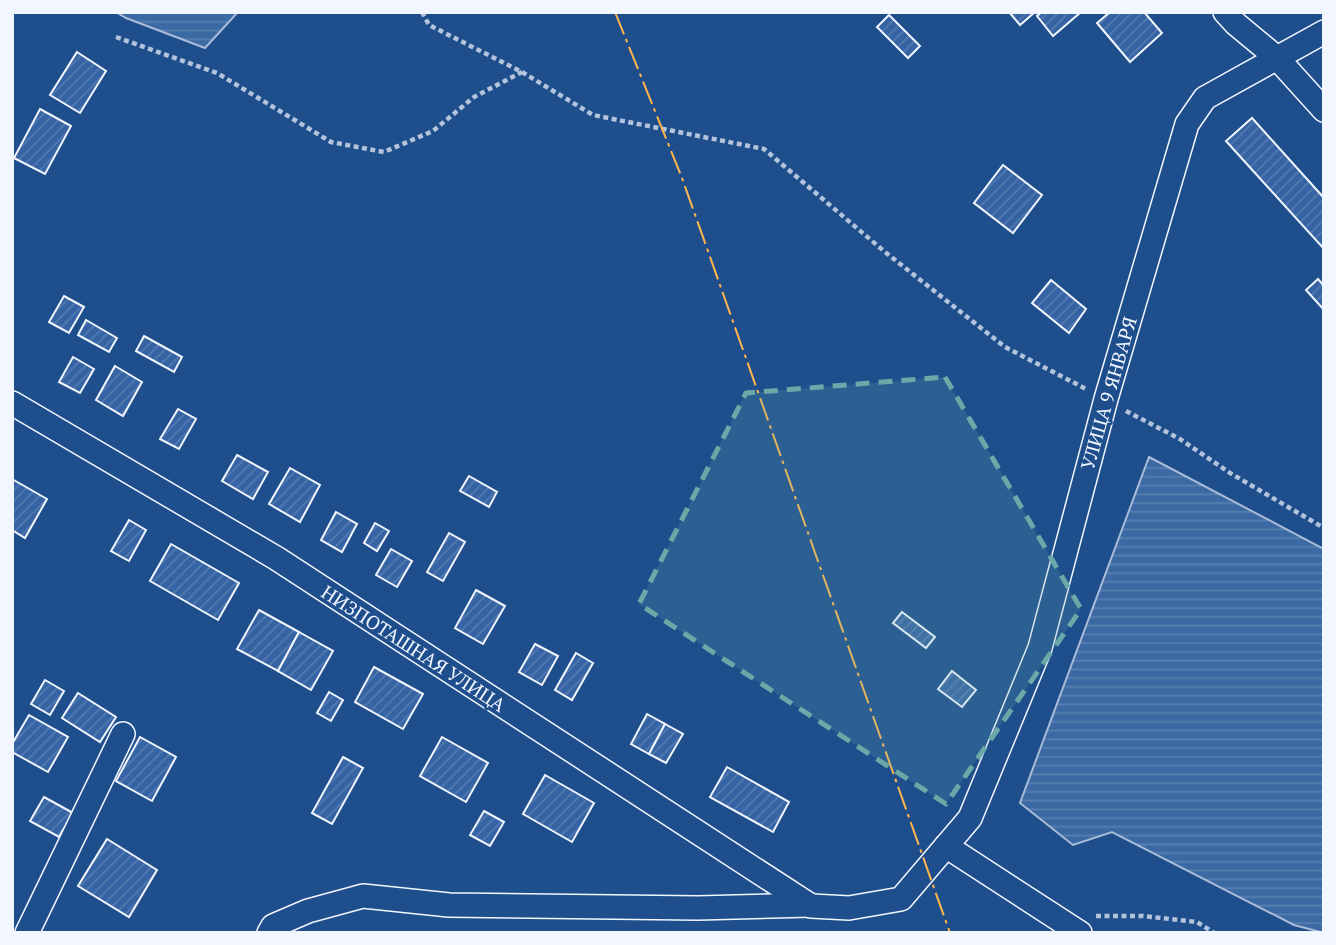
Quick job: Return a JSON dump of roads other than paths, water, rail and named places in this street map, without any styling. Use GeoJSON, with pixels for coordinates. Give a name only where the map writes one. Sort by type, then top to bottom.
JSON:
{"type":"FeatureCollection","features":[{"type":"Feature","properties":{"kind":"street"},"geometry":{"type":"LineString","coordinates":[[1226,12],[1236,24],[1278,58],[1324,110]]}},
{"type":"Feature","properties":{"kind":"street","name":"УЛИЦА 9 ЯНВАРЯ"},"geometry":{"type":"LineString","coordinates":[[970,818],[1040,648],[1105,399],[1188,124],[1205,98],[1324,32]]}},
{"type":"Feature","properties":{"kind":"street","name":"НИЗПОТАШНАЯ УЛИЦА"},"geometry":{"type":"LineString","coordinates":[[12,403],[276,558],[810,905]]}},
{"type":"Feature","properties":{"kind":"street"},"geometry":{"type":"LineString","coordinates":[[27,933],[123,734]]}},
{"type":"Feature","properties":{"kind":"street","name":"НИЗПОТАШНАЯ УЛИЦА"},"geometry":{"type":"LineString","coordinates":[[269,933],[273,926],[308,911],[363,896],[449,905],[698,908],[810,905],[849,908],[901,899],[970,818]]}},
{"type":"Feature","properties":{"kind":"street"},"geometry":{"type":"LineString","coordinates":[[946,846],[1069,929]]}},
{"type":"Feature","properties":{"kind":"water"},"geometry":{"type":"Polygon","coordinates":[[[116,12],[238,12],[205,48],[116,12]]]}},
{"type":"Feature","properties":{"kind":"water"},"geometry":{"type":"Polygon","coordinates":[[[1149,457],[1324,549],[1324,933],[1294,925],[1112,832],[1073,845],[1020,803],[1149,457]]]}}]}
